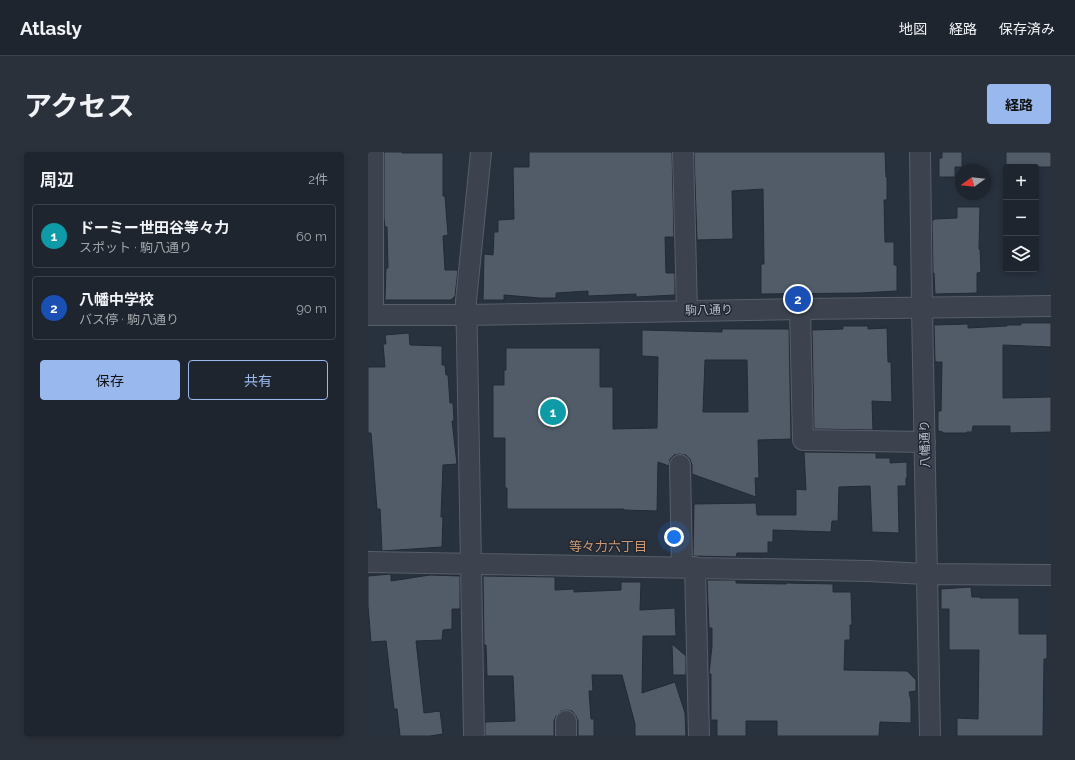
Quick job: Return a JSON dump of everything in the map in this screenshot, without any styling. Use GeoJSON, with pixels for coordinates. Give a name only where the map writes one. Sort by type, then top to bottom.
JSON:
{"type":"FeatureCollection","features":[{"type":"Feature","properties":{"kind":"street"},"geometry":{"type":"LineString","coordinates":[[370,315],[373,152]]}},
{"type":"Feature","properties":{"kind":"street"},"geometry":{"type":"LineString","coordinates":[[474,736],[468,340],[466,315],[481,152]]}},
{"type":"Feature","properties":{"kind":"street"},"geometry":{"type":"LineString","coordinates":[[683,152],[687,311]]}},
{"type":"Feature","properties":{"kind":"street","name":"八幡通り"},"geometry":{"type":"LineString","coordinates":[[920,152],[926,574],[930,736]]}},
{"type":"Feature","properties":{"kind":"street","name":"駒八通り"},"geometry":{"type":"LineString","coordinates":[[370,315],[466,315],[1051,306]]}},
{"type":"Feature","properties":{"kind":"street"},"geometry":{"type":"LineString","coordinates":[[800,309],[803,440],[925,442]]}},
{"type":"Feature","properties":{"kind":"street"},"geometry":{"type":"LineString","coordinates":[[680,465],[689,567],[699,736]]}},
{"type":"Feature","properties":{"kind":"street"},"geometry":{"type":"LineString","coordinates":[[368,562],[689,567],[868,571],[926,574],[1051,575]]}},
{"type":"Feature","properties":{"kind":"building"},"geometry":{"type":"Polygon","coordinates":[[[384,152],[443,153],[443,196],[445,196],[448,235],[443,236],[445,270],[458,270],[455,296],[451,300],[385,300],[386,268],[388,268],[387,227],[385,227],[384,218],[384,152]]]}},
{"type":"Feature","properties":{"kind":"building"},"geometry":{"type":"Polygon","coordinates":[[[529,152],[672,152],[674,237],[665,237],[666,273],[675,273],[675,295],[636,297],[636,294],[588,296],[588,291],[556,293],[556,298],[504,295],[504,300],[483,300],[484,254],[493,255],[494,232],[498,232],[498,220],[514,219],[513,167],[529,167],[529,152]]]}},
{"type":"Feature","properties":{"kind":"building"},"geometry":{"type":"Polygon","coordinates":[[[694,152],[885,152],[887,200],[884,200],[885,242],[894,242],[894,265],[897,265],[897,291],[761,294],[761,264],[764,264],[763,189],[732,191],[733,239],[697,240],[694,152]]]}},
{"type":"Feature","properties":{"kind":"building"},"geometry":{"type":"Polygon","coordinates":[[[942,152],[962,152],[962,164],[955,164],[955,177],[939,177],[939,158],[942,158],[942,152]]]}},
{"type":"Feature","properties":{"kind":"building"},"geometry":{"type":"Polygon","coordinates":[[[1006,152],[1051,152],[1051,167],[1039,167],[1039,164],[1006,164],[1006,152]]]}},
{"type":"Feature","properties":{"kind":"building"},"geometry":{"type":"Polygon","coordinates":[[[957,207],[980,207],[979,249],[981,272],[977,273],[977,293],[935,294],[932,220],[957,218],[957,207]]]}},
{"type":"Feature","properties":{"kind":"building"},"geometry":{"type":"Polygon","coordinates":[[[1021,323],[1051,323],[1051,347],[1003,345],[1003,398],[1051,397],[1051,432],[1010,433],[1010,426],[973,426],[972,432],[967,433],[942,433],[943,432],[938,431],[938,411],[941,411],[942,362],[935,362],[934,325],[968,324],[968,328],[1021,325],[1021,323]]]}},
{"type":"Feature","properties":{"kind":"building"},"geometry":{"type":"Polygon","coordinates":[[[843,326],[868,326],[868,329],[887,328],[888,362],[891,362],[892,402],[872,401],[873,430],[814,429],[812,330],[843,329],[843,326]]]}},
{"type":"Feature","properties":{"kind":"building"},"geometry":{"type":"Polygon","coordinates":[[[722,329],[789,329],[791,439],[758,440],[759,478],[755,478],[756,497],[692,474],[690,459],[686,455],[679,454],[674,455],[670,459],[669,466],[658,462],[657,511],[624,509],[507,509],[507,488],[505,488],[505,438],[493,438],[493,385],[504,385],[506,348],[600,348],[600,387],[613,387],[613,429],[657,428],[658,357],[642,356],[642,330],[722,332],[722,329]],[[705,360],[703,412],[748,412],[747,360],[705,360]]]}},
{"type":"Feature","properties":{"kind":"building"},"geometry":{"type":"Polygon","coordinates":[[[409,333],[410,345],[442,346],[442,365],[445,365],[446,375],[448,375],[450,403],[453,403],[454,421],[452,421],[457,464],[443,465],[441,517],[443,517],[442,547],[382,551],[380,509],[377,509],[371,433],[368,433],[368,367],[385,367],[383,344],[386,344],[385,335],[409,333]]]}},
{"type":"Feature","properties":{"kind":"building"},"geometry":{"type":"Polygon","coordinates":[[[804,452],[876,453],[876,458],[890,458],[890,463],[907,462],[906,486],[898,486],[899,533],[872,532],[870,486],[839,487],[838,521],[832,521],[831,532],[773,530],[773,542],[768,542],[768,553],[737,553],[736,557],[693,556],[694,504],[756,503],[757,515],[796,515],[796,489],[806,490],[804,452]]]}},
{"type":"Feature","properties":{"kind":"building"},"geometry":{"type":"Polygon","coordinates":[[[391,574],[391,581],[430,575],[460,576],[460,609],[452,609],[452,629],[443,630],[442,640],[416,641],[424,713],[440,711],[443,734],[430,736],[400,736],[397,709],[394,709],[386,641],[371,642],[368,606],[368,576],[391,574]]]}},
{"type":"Feature","properties":{"kind":"building"},"geometry":{"type":"Polygon","coordinates":[[[483,576],[555,577],[555,590],[574,589],[574,592],[621,590],[621,582],[641,582],[640,610],[675,608],[676,636],[643,636],[642,693],[675,682],[685,713],[686,736],[635,736],[635,724],[622,675],[592,675],[593,691],[589,691],[591,719],[594,719],[594,736],[578,736],[578,721],[576,716],[572,711],[566,710],[561,711],[556,716],[554,721],[554,736],[485,736],[485,722],[515,721],[513,676],[487,676],[486,645],[484,645],[483,576]]]}},
{"type":"Feature","properties":{"kind":"building"},"geometry":{"type":"Polygon","coordinates":[[[707,580],[736,580],[736,583],[833,584],[833,592],[851,592],[852,625],[850,625],[850,640],[845,640],[844,670],[907,671],[916,680],[916,691],[909,692],[911,701],[911,723],[880,722],[879,736],[777,736],[777,721],[746,721],[746,736],[717,736],[717,720],[711,720],[711,674],[709,674],[712,628],[709,628],[707,580]]]}},
{"type":"Feature","properties":{"kind":"building"},"geometry":{"type":"Polygon","coordinates":[[[971,587],[972,597],[1019,598],[1019,634],[1047,634],[1047,659],[1044,659],[1043,736],[957,736],[957,718],[978,719],[979,650],[949,650],[949,609],[941,609],[941,589],[971,587]]]}},
{"type":"Feature","properties":{"kind":"building"},"geometry":{"type":"Polygon","coordinates":[[[672,644],[686,656],[686,675],[673,675],[672,644]]]}},
{"type":"Feature","properties":{"kind":"place","name":"八幡中学校"},"geometry":{"type":"Point","coordinates":[798,299]}},
{"type":"Feature","properties":{"kind":"place","name":"ドーミー世田谷等々力"},"geometry":{"type":"Point","coordinates":[553,412]}},
{"type":"Feature","properties":{"kind":"district","name":"等々力六丁目"},"geometry":{"type":"Point","coordinates":[608,546]}}]}
